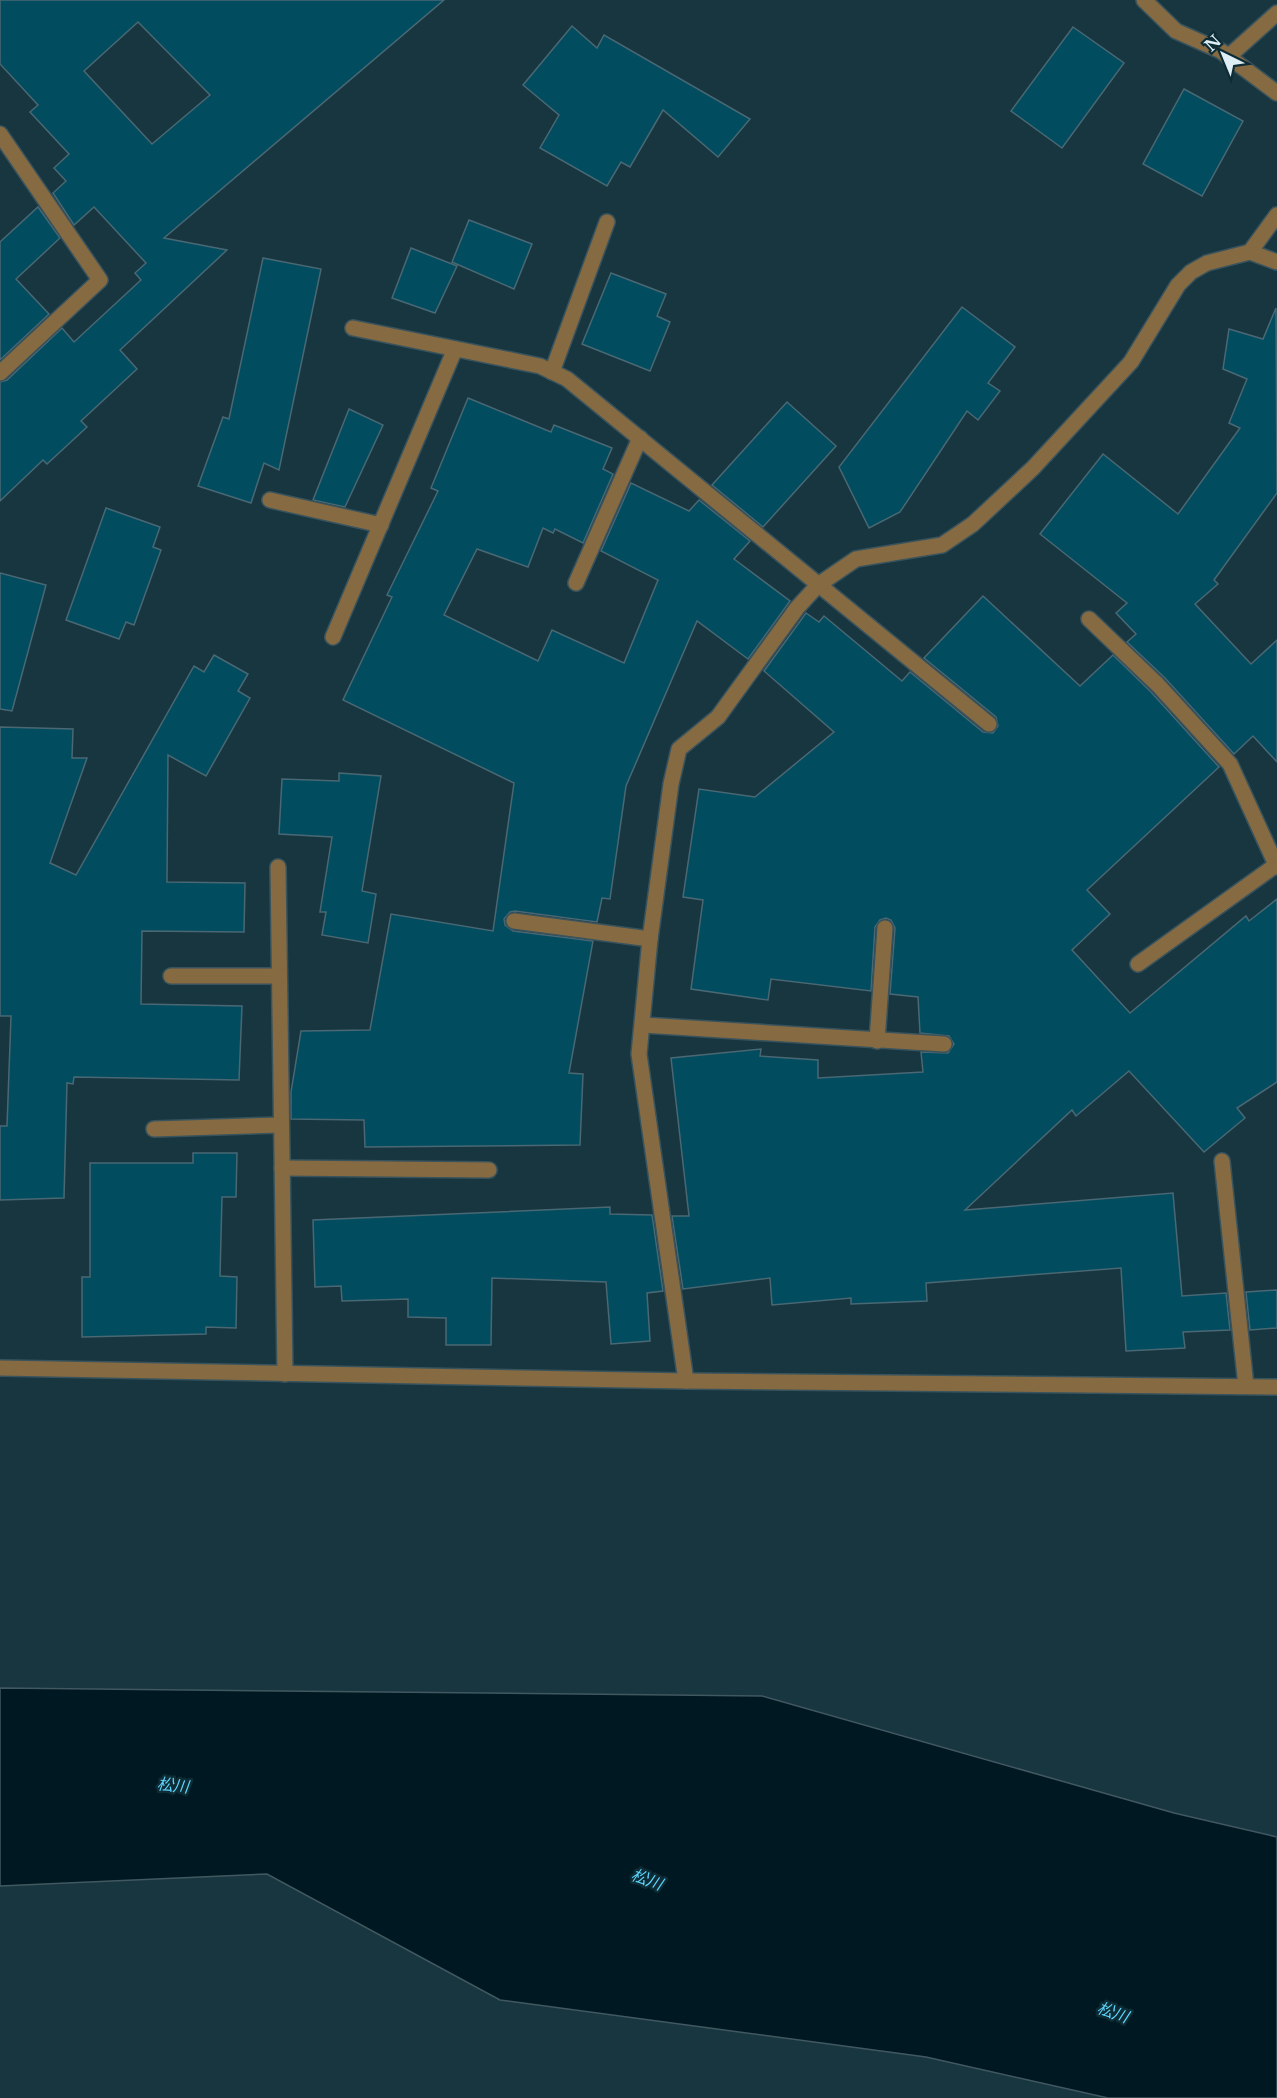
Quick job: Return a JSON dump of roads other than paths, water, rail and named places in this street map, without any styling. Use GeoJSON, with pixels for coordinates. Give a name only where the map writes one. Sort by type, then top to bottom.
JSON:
{"type":"FeatureCollection","features":[{"type":"Feature","properties":{"kind":"street"},"geometry":{"type":"LineString","coordinates":[[1144,0],[1176,31],[1228,57],[1277,93]]}},
{"type":"Feature","properties":{"kind":"street"},"geometry":{"type":"LineString","coordinates":[[1228,57],[1277,13]]}},
{"type":"Feature","properties":{"kind":"street"},"geometry":{"type":"LineString","coordinates":[[0,134],[100,280],[0,373]]}},
{"type":"Feature","properties":{"kind":"street"},"geometry":{"type":"LineString","coordinates":[[1251,252],[1277,215]]}},
{"type":"Feature","properties":{"kind":"street"},"geometry":{"type":"LineString","coordinates":[[552,372],[607,222]]}},
{"type":"Feature","properties":{"kind":"street"},"geometry":{"type":"LineString","coordinates":[[686,1381],[639,1054],[650,939],[671,784],[679,749],[718,717],[797,608],[818,585],[856,559],[942,545],[973,524],[1033,468],[1131,362],[1178,285],[1191,272],[1207,262],[1251,252],[1277,262]]}},
{"type":"Feature","properties":{"kind":"street"},"geometry":{"type":"LineString","coordinates":[[353,328],[540,366],[567,379],[989,724]]}},
{"type":"Feature","properties":{"kind":"street"},"geometry":{"type":"LineString","coordinates":[[333,637],[455,349]]}},
{"type":"Feature","properties":{"kind":"street"},"geometry":{"type":"LineString","coordinates":[[576,583],[640,438]]}},
{"type":"Feature","properties":{"kind":"street"},"geometry":{"type":"LineString","coordinates":[[270,500],[381,525]]}},
{"type":"Feature","properties":{"kind":"street"},"geometry":{"type":"LineString","coordinates":[[1089,619],[1158,685],[1230,764],[1276,866],[1138,964]]}},
{"type":"Feature","properties":{"kind":"street"},"geometry":{"type":"LineString","coordinates":[[278,867],[285,1374]]}},
{"type":"Feature","properties":{"kind":"street"},"geometry":{"type":"LineString","coordinates":[[513,921],[650,939]]}},
{"type":"Feature","properties":{"kind":"street"},"geometry":{"type":"LineString","coordinates":[[877,1041],[885,928]]}},
{"type":"Feature","properties":{"kind":"street"},"geometry":{"type":"LineString","coordinates":[[171,976],[279,976]]}},
{"type":"Feature","properties":{"kind":"street"},"geometry":{"type":"LineString","coordinates":[[643,1025],[944,1044]]}},
{"type":"Feature","properties":{"kind":"street"},"geometry":{"type":"LineString","coordinates":[[154,1129],[281,1125]]}},
{"type":"Feature","properties":{"kind":"street"},"geometry":{"type":"LineString","coordinates":[[1222,1161],[1246,1386]]}},
{"type":"Feature","properties":{"kind":"street"},"geometry":{"type":"LineString","coordinates":[[282,1168],[489,1170]]}},
{"type":"Feature","properties":{"kind":"street"},"geometry":{"type":"LineString","coordinates":[[0,1368],[686,1381],[1277,1387]]}},
{"type":"Feature","properties":{"kind":"water","name":"松川"},"geometry":{"type":"Polygon","coordinates":[[[0,1688],[762,1696],[1174,1813],[1277,1837],[1277,2098],[1108,2098],[926,2057],[500,2000],[267,1874],[0,1886],[0,1688]]]}}]}
